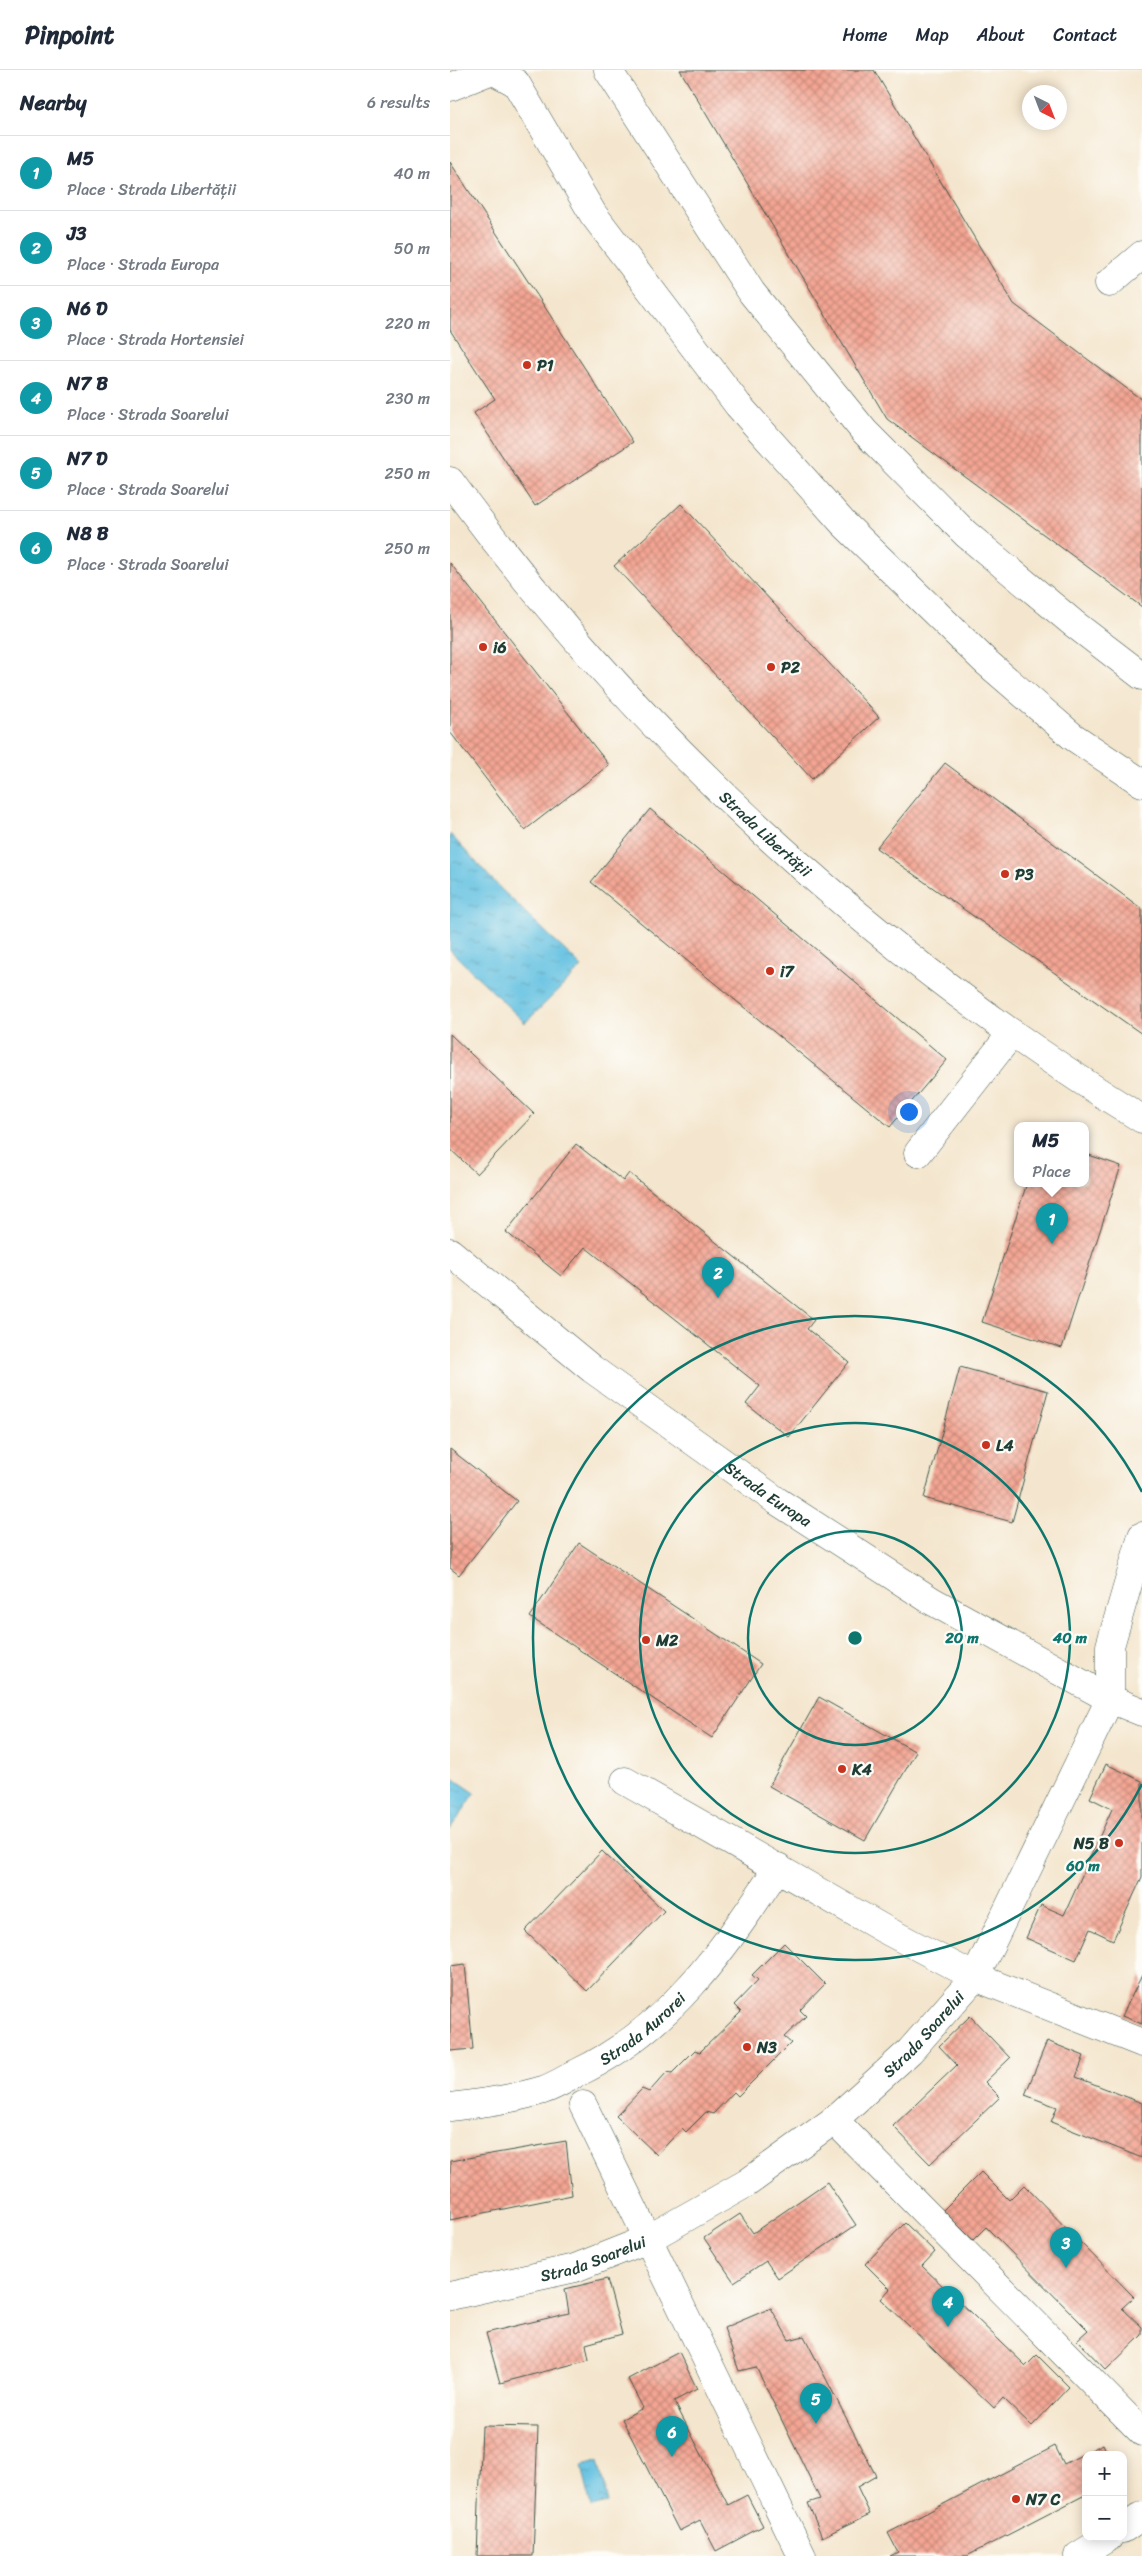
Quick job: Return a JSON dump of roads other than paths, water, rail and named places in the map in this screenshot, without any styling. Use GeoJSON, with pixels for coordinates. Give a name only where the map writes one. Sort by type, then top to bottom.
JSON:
{"type":"FeatureCollection","features":[{"type":"Feature","properties":{"kind":"street"},"geometry":{"type":"LineString","coordinates":[[450,87],[492,70],[516,83],[593,214],[738,405],[843,524],[985,661],[1072,736],[1142,783]]}},
{"type":"Feature","properties":{"kind":"street"},"geometry":{"type":"LineString","coordinates":[[608,70],[752,293],[864,431],[966,534],[1073,623],[1142,676]]}},
{"type":"Feature","properties":{"kind":"street"},"geometry":{"type":"LineString","coordinates":[[1109,283],[1142,255]]}},
{"type":"Feature","properties":{"kind":"street","name":"Strada Libertății"},"geometry":{"type":"LineString","coordinates":[[450,481],[571,634],[672,743],[739,810],[795,862],[884,935],[1012,1033],[1078,1080],[1142,1119]]}},
{"type":"Feature","properties":{"kind":"street"},"geometry":{"type":"LineString","coordinates":[[918,1153],[1012,1033]]}},
{"type":"Feature","properties":{"kind":"street","name":"Strada Europa"},"geometry":{"type":"LineString","coordinates":[[450,1252],[592,1369],[777,1501],[932,1601],[1110,1700],[1142,1712]]}},
{"type":"Feature","properties":{"kind":"street","name":"Strada Soarelui"},"geometry":{"type":"LineString","coordinates":[[450,2296],[575,2268],[648,2239],[746,2183],[834,2120],[910,2051],[975,1977],[1110,1700],[1110,1646],[1142,1536]]}},
{"type":"Feature","properties":{"kind":"street"},"geometry":{"type":"LineString","coordinates":[[625,1781],[882,1928],[975,1977],[1142,2043]]}},
{"type":"Feature","properties":{"kind":"street","name":"Strada Aurorei"},"geometry":{"type":"LineString","coordinates":[[450,2107],[498,2101],[545,2089],[613,2055],[654,2023],[692,1986],[737,1932],[778,1867]]}},
{"type":"Feature","properties":{"kind":"street"},"geometry":{"type":"LineString","coordinates":[[583,2105],[802,2556]]}},
{"type":"Feature","properties":{"kind":"street"},"geometry":{"type":"LineString","coordinates":[[834,2120],[1142,2432]]}},
{"type":"Feature","properties":{"kind":"street"},"geometry":{"type":"LineString","coordinates":[[1078,2556],[1129,2530]]}},
{"type":"Feature","properties":{"kind":"water"},"geometry":{"type":"Polygon","coordinates":[[[450,834],[501,889],[582,967],[525,1023],[450,950],[450,834]]]}},
{"type":"Feature","properties":{"kind":"water"},"geometry":{"type":"Polygon","coordinates":[[[450,1776],[475,1793],[450,1830],[450,1776]]]}},
{"type":"Feature","properties":{"kind":"water"},"geometry":{"type":"Polygon","coordinates":[[[598,2461],[608,2503],[591,2507],[582,2465],[598,2461]]]}},
{"type":"Feature","properties":{"kind":"place","name":"P1"},"geometry":{"type":"Point","coordinates":[527,365]}},
{"type":"Feature","properties":{"kind":"place","name":"i6"},"geometry":{"type":"Point","coordinates":[483,647]}},
{"type":"Feature","properties":{"kind":"place","name":"P2"},"geometry":{"type":"Point","coordinates":[771,667]}},
{"type":"Feature","properties":{"kind":"place","name":"P3"},"geometry":{"type":"Point","coordinates":[1005,874]}},
{"type":"Feature","properties":{"kind":"place","name":"i7"},"geometry":{"type":"Point","coordinates":[770,971]}},
{"type":"Feature","properties":{"kind":"place","name":"M5"},"geometry":{"type":"Point","coordinates":[1052,1244]}},
{"type":"Feature","properties":{"kind":"place","name":"J3"},"geometry":{"type":"Point","coordinates":[718,1298]}},
{"type":"Feature","properties":{"kind":"place","name":"L4"},"geometry":{"type":"Point","coordinates":[986,1445]}},
{"type":"Feature","properties":{"kind":"place","name":"M2"},"geometry":{"type":"Point","coordinates":[646,1640]}},
{"type":"Feature","properties":{"kind":"place","name":"K4"},"geometry":{"type":"Point","coordinates":[842,1769]}},
{"type":"Feature","properties":{"kind":"place","name":"N5 B"},"geometry":{"type":"Point","coordinates":[1119,1843]}},
{"type":"Feature","properties":{"kind":"place","name":"N3"},"geometry":{"type":"Point","coordinates":[747,2047]}},
{"type":"Feature","properties":{"kind":"place","name":"N6 D"},"geometry":{"type":"Point","coordinates":[1066,2268]}},
{"type":"Feature","properties":{"kind":"place","name":"N7 B"},"geometry":{"type":"Point","coordinates":[948,2327]}},
{"type":"Feature","properties":{"kind":"place","name":"N7 D"},"geometry":{"type":"Point","coordinates":[816,2424]}},
{"type":"Feature","properties":{"kind":"place","name":"N8 B"},"geometry":{"type":"Point","coordinates":[672,2457]}},
{"type":"Feature","properties":{"kind":"place","name":"N7 C"},"geometry":{"type":"Point","coordinates":[1016,2499]}}]}
